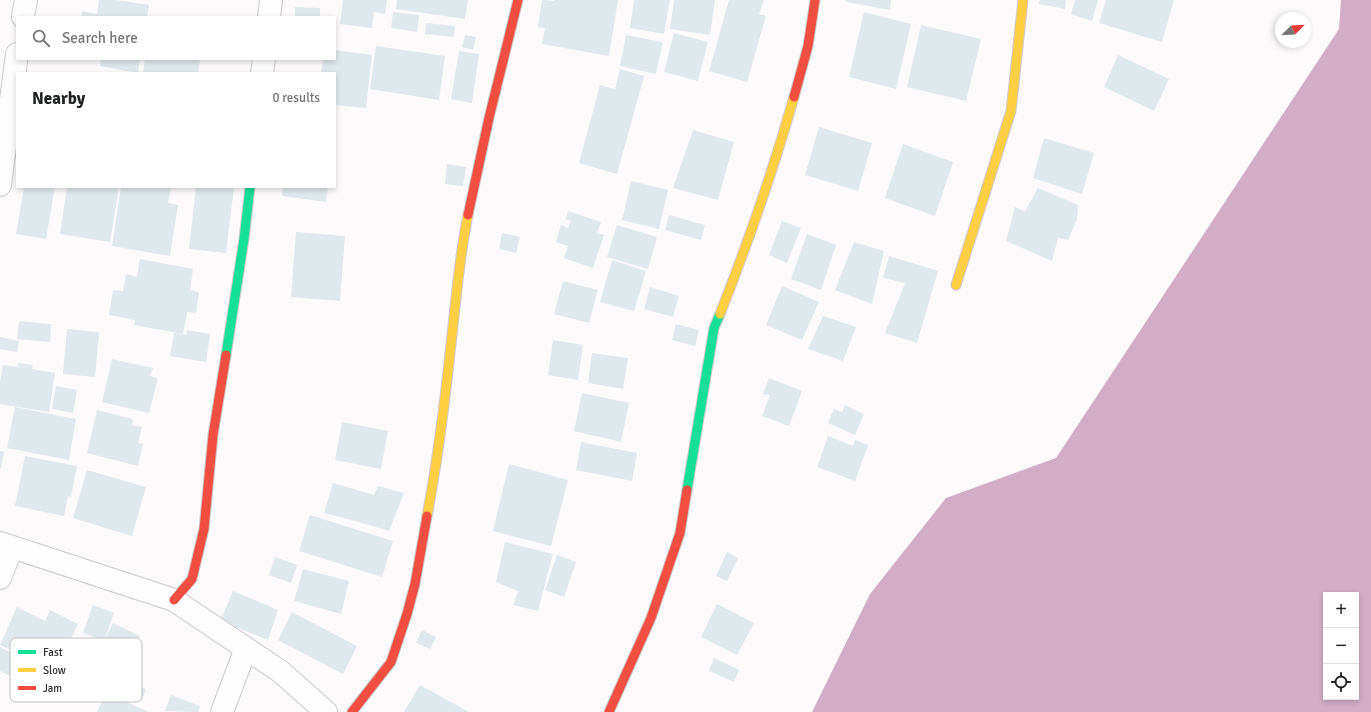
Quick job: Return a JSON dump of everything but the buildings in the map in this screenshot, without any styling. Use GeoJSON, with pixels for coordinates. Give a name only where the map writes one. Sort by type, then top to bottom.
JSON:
{"type":"FeatureCollection","features":[{"type":"Feature","properties":{"kind":"street"},"geometry":{"type":"LineString","coordinates":[[23,16],[26,0]]}},
{"type":"Feature","properties":{"kind":"street"},"geometry":{"type":"LineString","coordinates":[[269,16],[271,0]]}},
{"type":"Feature","properties":{"kind":"street"},"geometry":{"type":"LineString","coordinates":[[352,712],[391,662],[415,584],[434,475],[462,245],[489,118],[518,0]]}},
{"type":"Feature","properties":{"kind":"street"},"geometry":{"type":"LineString","coordinates":[[609,712],[651,618],[680,533],[714,328],[741,261],[777,157],[808,46],[815,0]]}},
{"type":"Feature","properties":{"kind":"street"},"geometry":{"type":"LineString","coordinates":[[956,285],[1011,111],[1023,0]]}},
{"type":"Feature","properties":{"kind":"street"},"geometry":{"type":"LineString","coordinates":[[0,185],[16,60]]}},
{"type":"Feature","properties":{"kind":"street"},"geometry":{"type":"LineString","coordinates":[[262,72],[264,60]]}},
{"type":"Feature","properties":{"kind":"street"},"geometry":{"type":"LineString","coordinates":[[174,600],[192,579],[204,529],[213,435],[244,240],[250,188]]}},
{"type":"Feature","properties":{"kind":"street"},"geometry":{"type":"LineString","coordinates":[[0,578],[6,545],[174,600],[281,672],[326,712]]}},
{"type":"Feature","properties":{"kind":"street"},"geometry":{"type":"LineString","coordinates":[[222,712],[246,648]]}},
{"type":"Feature","properties":{"kind":"shaded area"},"geometry":{"type":"Polygon","coordinates":[[[1341,0],[1371,0],[1371,712],[812,712],[870,594],[946,498],[1056,458],[1339,29],[1341,0]]]}},
{"type":"Feature","properties":{"kind":"traffic: fast"},"geometry":{"type":"LineString","coordinates":[[226,355],[244,239],[250,188]]}},
{"type":"Feature","properties":{"kind":"traffic: fast"},"geometry":{"type":"LineString","coordinates":[[687,490],[714,328],[720,314]]}},
{"type":"Feature","properties":{"kind":"traffic: slow"},"geometry":{"type":"LineString","coordinates":[[956,285],[1011,111],[1023,0]]}},
{"type":"Feature","properties":{"kind":"traffic: slow"},"geometry":{"type":"LineString","coordinates":[[720,314],[760,207],[794,97]]}},
{"type":"Feature","properties":{"kind":"traffic: slow"},"geometry":{"type":"LineString","coordinates":[[427,516],[441,430],[460,263],[468,215]]}},
{"type":"Feature","properties":{"kind":"traffic: jam"},"geometry":{"type":"LineString","coordinates":[[468,215],[489,118],[518,0]]}},
{"type":"Feature","properties":{"kind":"traffic: jam"},"geometry":{"type":"LineString","coordinates":[[794,97],[808,46],[815,0]]}},
{"type":"Feature","properties":{"kind":"traffic: jam"},"geometry":{"type":"LineString","coordinates":[[174,600],[192,579],[204,529],[213,435],[226,355]]}},
{"type":"Feature","properties":{"kind":"traffic: jam"},"geometry":{"type":"LineString","coordinates":[[609,712],[651,618],[680,533],[687,490]]}},
{"type":"Feature","properties":{"kind":"traffic: jam"},"geometry":{"type":"LineString","coordinates":[[352,712],[391,662],[415,584],[427,516]]}}]}
